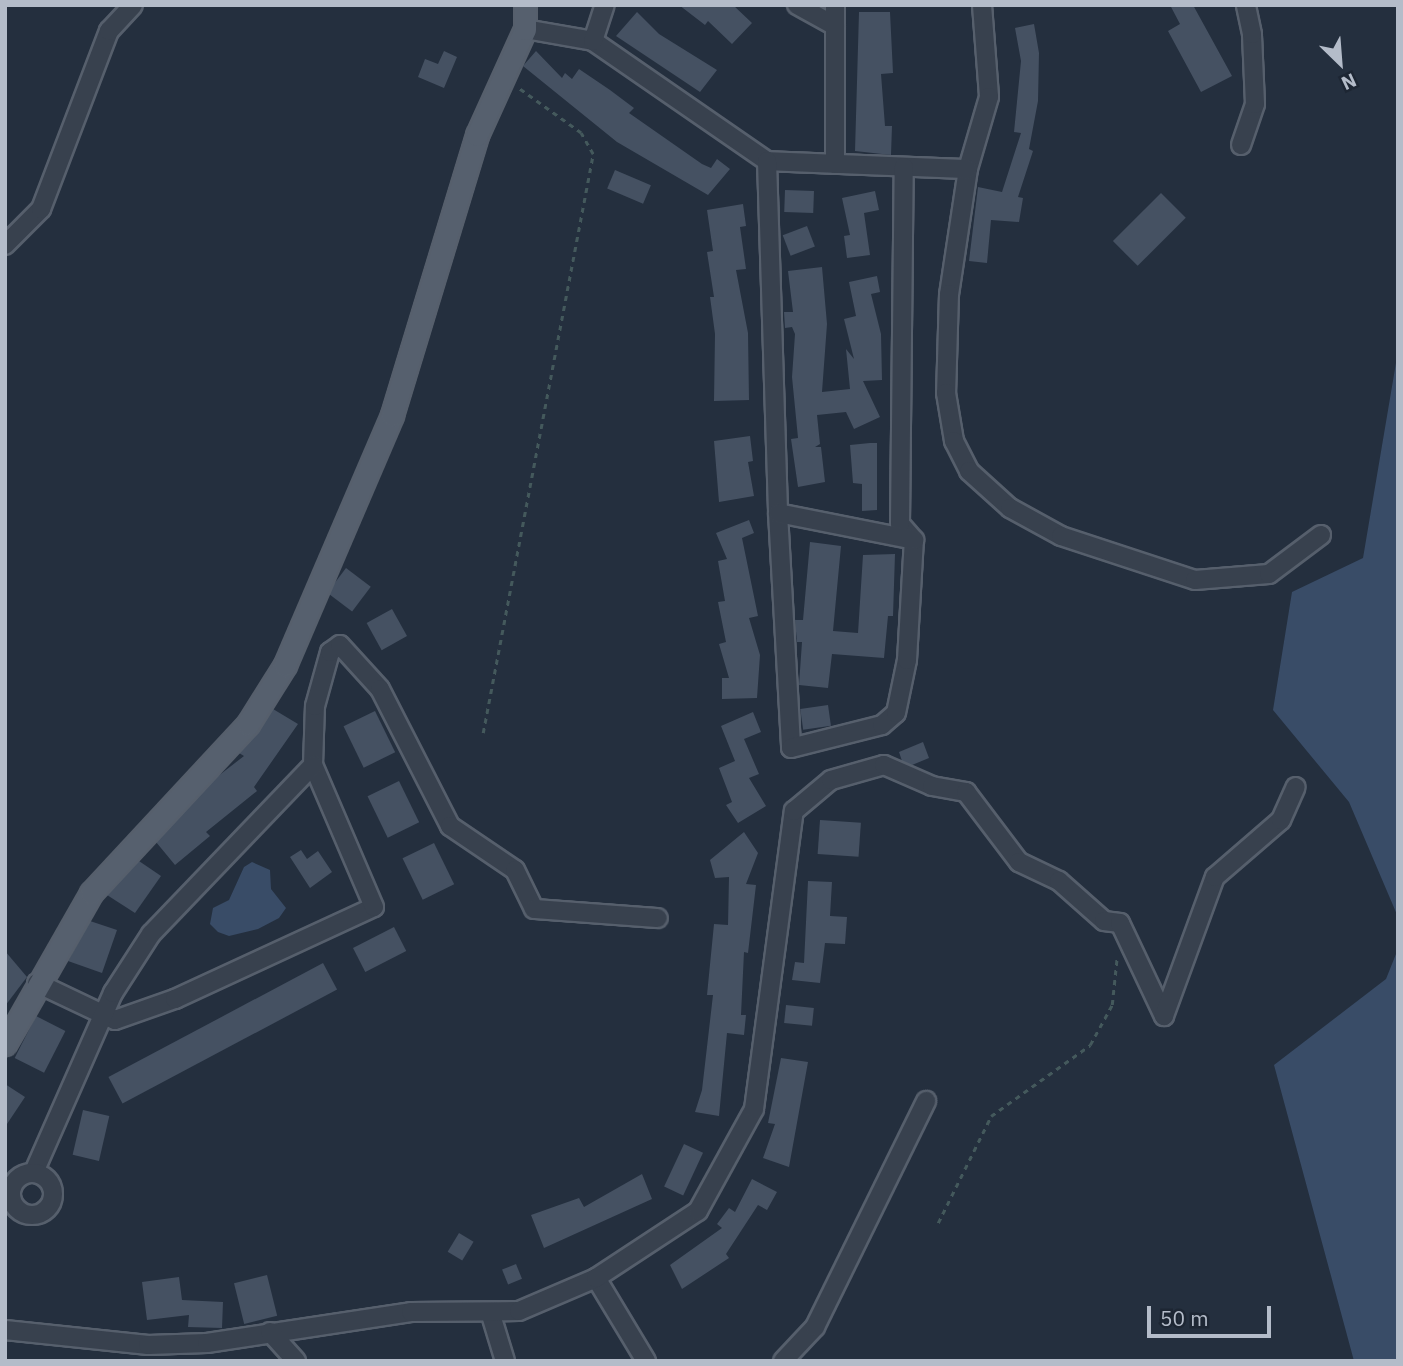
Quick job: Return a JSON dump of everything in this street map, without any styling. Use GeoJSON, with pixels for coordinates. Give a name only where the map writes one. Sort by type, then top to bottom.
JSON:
{"type":"FeatureCollection","features":[{"type":"Feature","properties":{"kind":"main road"},"geometry":{"type":"LineString","coordinates":[[5,1044],[37,983],[91,893],[248,724],[285,665],[392,415],[477,135],[524,29],[525,5]]}},
{"type":"Feature","properties":{"kind":"street"},"geometry":{"type":"LineString","coordinates":[[5,245],[41,209],[85,105],[109,31],[133,5]]}},
{"type":"Feature","properties":{"kind":"street"},"geometry":{"type":"LineString","coordinates":[[593,40],[606,5]]}},
{"type":"Feature","properties":{"kind":"street"},"geometry":{"type":"LineString","coordinates":[[797,5],[835,26]]}},
{"type":"Feature","properties":{"kind":"street"},"geometry":{"type":"LineString","coordinates":[[835,5],[835,164]]}},
{"type":"Feature","properties":{"kind":"street"},"geometry":{"type":"LineString","coordinates":[[982,5],[989,97],[968,169],[949,294],[946,393],[954,441],[969,471],[1010,508],[1061,536],[1195,579],[1269,574],[1321,535]]}},
{"type":"Feature","properties":{"kind":"street"},"geometry":{"type":"LineString","coordinates":[[1241,145],[1255,104],[1252,34],[1246,5]]}},
{"type":"Feature","properties":{"kind":"street"},"geometry":{"type":"LineString","coordinates":[[524,29],[593,40],[767,161],[968,169]]}},
{"type":"Feature","properties":{"kind":"street"},"geometry":{"type":"LineString","coordinates":[[767,161],[778,513],[791,748],[882,725],[896,713],[907,660],[914,540],[900,524],[904,167]]}},
{"type":"Feature","properties":{"kind":"street"},"geometry":{"type":"LineString","coordinates":[[778,513],[914,540]]}},
{"type":"Feature","properties":{"kind":"street"},"geometry":{"type":"LineString","coordinates":[[37,983],[115,1020],[175,999],[374,907],[313,765],[315,706],[330,652],[340,645],[380,689],[450,826],[515,870],[534,909],[658,918]]}},
{"type":"Feature","properties":{"kind":"street"},"geometry":{"type":"LineString","coordinates":[[34,1172],[102,1016],[150,934],[313,765]]}},
{"type":"Feature","properties":{"kind":"street"},"geometry":{"type":"LineString","coordinates":[[5,1330],[148,1345],[207,1343],[411,1312],[491,1315],[519,1311],[596,1278],[698,1211],[754,1109],[794,811],[831,780],[884,765],[932,786],[966,792],[1019,862],[1059,881],[1104,921],[1120,923],[1164,1016],[1215,877],[1281,820],[1296,786]]}},
{"type":"Feature","properties":{"kind":"street"},"geometry":{"type":"LineString","coordinates":[[783,1361],[815,1327],[926,1101]]}},
{"type":"Feature","properties":{"kind":"street"},"geometry":{"type":"LineString","coordinates":[[596,1278],[646,1361]]}},
{"type":"Feature","properties":{"kind":"street"},"geometry":{"type":"LineString","coordinates":[[491,1315],[505,1361]]}},
{"type":"Feature","properties":{"kind":"street"},"geometry":{"type":"LineString","coordinates":[[270,1332],[296,1361]]}},
{"type":"Feature","properties":{"kind":"path"},"geometry":{"type":"LineString","coordinates":[[483,733],[593,153],[581,133],[503,77]]}},
{"type":"Feature","properties":{"kind":"path"},"geometry":{"type":"LineString","coordinates":[[938,1223],[991,1116],[1090,1045],[1112,1005],[1120,923]]}},
{"type":"Feature","properties":{"kind":"water"},"geometry":{"type":"Polygon","coordinates":[[[1398,351],[1398,917],[1349,802],[1273,710],[1292,592],[1363,558],[1398,351]]]}},
{"type":"Feature","properties":{"kind":"water"},"geometry":{"type":"Polygon","coordinates":[[[252,862],[270,870],[271,889],[286,908],[279,918],[258,929],[229,936],[218,932],[210,924],[213,908],[229,900],[244,867],[252,862]]]}},
{"type":"Feature","properties":{"kind":"water"},"geometry":{"type":"Polygon","coordinates":[[[1398,949],[1398,1361],[1354,1361],[1274,1065],[1386,979],[1398,949]]]}},
{"type":"Feature","properties":{"kind":"building"},"geometry":{"type":"Polygon","coordinates":[[[679,5],[733,5],[752,23],[732,44],[708,21],[705,25],[679,5]]]}},
{"type":"Feature","properties":{"kind":"building"},"geometry":{"type":"Polygon","coordinates":[[[1170,5],[1193,5],[1232,76],[1201,92],[1168,31],[1180,24],[1170,5]]]}},
{"type":"Feature","properties":{"kind":"building"},"geometry":{"type":"Polygon","coordinates":[[[637,12],[659,34],[717,70],[700,92],[616,36],[637,12]]]}},
{"type":"Feature","properties":{"kind":"building"},"geometry":{"type":"Polygon","coordinates":[[[859,12],[890,12],[893,73],[881,74],[885,126],[892,126],[891,155],[855,151],[859,12]]]}},
{"type":"Feature","properties":{"kind":"building"},"geometry":{"type":"Polygon","coordinates":[[[1034,24],[1039,53],[1038,101],[1029,149],[1033,151],[1018,197],[1023,198],[1019,222],[991,220],[987,263],[969,261],[978,187],[1002,192],[1021,133],[1014,132],[1021,61],[1015,28],[1034,24]]]}},
{"type":"Feature","properties":{"kind":"building"},"geometry":{"type":"Polygon","coordinates":[[[444,51],[457,57],[444,88],[418,77],[425,59],[438,64],[444,51]]]}},
{"type":"Feature","properties":{"kind":"building"},"geometry":{"type":"Polygon","coordinates":[[[536,51],[562,78],[565,73],[572,79],[579,69],[610,90],[634,108],[629,113],[702,164],[711,168],[717,159],[730,169],[708,195],[617,142],[523,66],[536,51]]]}},
{"type":"Feature","properties":{"kind":"building"},"geometry":{"type":"Polygon","coordinates":[[[615,170],[651,185],[643,204],[607,188],[615,170]]]}},
{"type":"Feature","properties":{"kind":"building"},"geometry":{"type":"Polygon","coordinates":[[[785,190],[814,191],[813,213],[784,212],[785,190]]]}},
{"type":"Feature","properties":{"kind":"building"},"geometry":{"type":"Polygon","coordinates":[[[875,191],[879,210],[864,213],[870,255],[847,258],[844,236],[850,235],[842,198],[875,191]]]}},
{"type":"Feature","properties":{"kind":"building"},"geometry":{"type":"Polygon","coordinates":[[[1161,193],[1186,218],[1138,266],[1113,241],[1161,193]]]}},
{"type":"Feature","properties":{"kind":"building"},"geometry":{"type":"Polygon","coordinates":[[[743,204],[746,226],[740,227],[746,269],[736,270],[748,333],[749,400],[714,401],[715,334],[710,297],[714,297],[707,252],[713,251],[707,210],[743,204]]]}},
{"type":"Feature","properties":{"kind":"building"},"geometry":{"type":"Polygon","coordinates":[[[807,226],[815,247],[791,256],[783,235],[807,226]]]}},
{"type":"Feature","properties":{"kind":"building"},"geometry":{"type":"Polygon","coordinates":[[[822,267],[827,324],[822,392],[850,389],[846,349],[854,359],[844,319],[856,316],[849,282],[877,276],[880,292],[871,294],[881,334],[882,380],[863,381],[880,417],[854,429],[846,412],[817,415],[820,444],[815,447],[821,447],[825,482],[798,487],[791,439],[798,438],[792,377],[795,334],[792,327],[785,328],[784,312],[793,312],[788,271],[822,267]]]}},
{"type":"Feature","properties":{"kind":"building"},"geometry":{"type":"Polygon","coordinates":[[[750,436],[753,461],[748,462],[754,496],[719,502],[714,441],[750,436]]]}},
{"type":"Feature","properties":{"kind":"building"},"geometry":{"type":"Polygon","coordinates":[[[877,443],[877,510],[862,511],[862,484],[853,483],[850,445],[877,443]]]}},
{"type":"Feature","properties":{"kind":"building"},"geometry":{"type":"Polygon","coordinates":[[[749,520],[754,533],[742,538],[758,616],[749,618],[760,655],[757,698],[722,699],[722,678],[729,678],[719,644],[726,642],[718,602],[725,601],[718,561],[727,559],[716,533],[749,520]]]}},
{"type":"Feature","properties":{"kind":"building"},"geometry":{"type":"Polygon","coordinates":[[[810,542],[841,546],[833,631],[858,633],[863,555],[895,554],[893,616],[888,616],[884,658],[832,654],[828,688],[799,685],[802,642],[797,642],[795,620],[803,620],[810,542]]]}},
{"type":"Feature","properties":{"kind":"building"},"geometry":{"type":"Polygon","coordinates":[[[346,568],[371,587],[352,611],[327,593],[346,568]]]}},
{"type":"Feature","properties":{"kind":"building"},"geometry":{"type":"Polygon","coordinates":[[[392,609],[407,636],[382,650],[367,623],[392,609]]]}},
{"type":"Feature","properties":{"kind":"building"},"geometry":{"type":"Polygon","coordinates":[[[828,705],[831,726],[803,730],[800,709],[828,705]]]}},
{"type":"Feature","properties":{"kind":"building"},"geometry":{"type":"Polygon","coordinates":[[[273,709],[298,724],[254,787],[257,791],[206,832],[210,836],[175,865],[156,842],[213,780],[244,756],[239,753],[273,709]]]}},
{"type":"Feature","properties":{"kind":"building"},"geometry":{"type":"Polygon","coordinates":[[[375,711],[395,752],[364,768],[344,726],[375,711]]]}},
{"type":"Feature","properties":{"kind":"building"},"geometry":{"type":"Polygon","coordinates":[[[753,712],[761,732],[744,739],[759,774],[749,778],[766,806],[738,823],[726,805],[732,802],[719,768],[735,761],[721,726],[753,712]]]}},
{"type":"Feature","properties":{"kind":"building"},"geometry":{"type":"Polygon","coordinates":[[[923,742],[929,758],[912,765],[902,761],[899,752],[923,742]]]}},
{"type":"Feature","properties":{"kind":"building"},"geometry":{"type":"Polygon","coordinates":[[[399,781],[419,822],[388,838],[368,796],[399,781]]]}},
{"type":"Feature","properties":{"kind":"building"},"geometry":{"type":"Polygon","coordinates":[[[820,820],[861,823],[859,857],[818,854],[820,820]]]}},
{"type":"Feature","properties":{"kind":"building"},"geometry":{"type":"Polygon","coordinates":[[[744,832],[758,853],[746,884],[756,885],[748,953],[744,952],[741,1015],[746,1015],[744,1035],[727,1033],[719,1116],[695,1112],[702,1090],[713,995],[707,995],[714,924],[728,925],[729,877],[715,878],[710,860],[744,832]]]}},
{"type":"Feature","properties":{"kind":"building"},"geometry":{"type":"Polygon","coordinates":[[[434,843],[454,884],[423,900],[403,858],[434,843]]]}},
{"type":"Feature","properties":{"kind":"building"},"geometry":{"type":"Polygon","coordinates":[[[301,850],[307,859],[318,851],[332,872],[310,888],[290,857],[301,850]]]}},
{"type":"Feature","properties":{"kind":"building"},"geometry":{"type":"Polygon","coordinates":[[[139,861],[161,876],[135,913],[107,895],[139,861]]]}},
{"type":"Feature","properties":{"kind":"building"},"geometry":{"type":"Polygon","coordinates":[[[808,881],[832,882],[830,916],[847,917],[845,944],[825,943],[820,983],[792,980],[795,962],[804,963],[808,881]]]}},
{"type":"Feature","properties":{"kind":"building"},"geometry":{"type":"Polygon","coordinates":[[[90,921],[117,930],[102,973],[68,961],[90,921]]]}},
{"type":"Feature","properties":{"kind":"building"},"geometry":{"type":"Polygon","coordinates":[[[394,927],[406,951],[365,972],[353,948],[394,927]]]}},
{"type":"Feature","properties":{"kind":"building"},"geometry":{"type":"Polygon","coordinates":[[[5,951],[27,977],[5,1006],[5,951]]]}},
{"type":"Feature","properties":{"kind":"building"},"geometry":{"type":"Polygon","coordinates":[[[323,963],[337,989],[123,1104],[108,1077],[323,963]]]}},
{"type":"Feature","properties":{"kind":"building"},"geometry":{"type":"Polygon","coordinates":[[[786,1005],[814,1008],[812,1026],[784,1023],[786,1005]]]}},
{"type":"Feature","properties":{"kind":"building"},"geometry":{"type":"Polygon","coordinates":[[[36,1016],[65,1031],[44,1073],[15,1058],[36,1016]]]}},
{"type":"Feature","properties":{"kind":"building"},"geometry":{"type":"Polygon","coordinates":[[[781,1058],[808,1062],[789,1167],[763,1158],[775,1124],[768,1123],[781,1058]]]}},
{"type":"Feature","properties":{"kind":"building"},"geometry":{"type":"Polygon","coordinates":[[[5,1084],[25,1097],[5,1127],[5,1084]]]}},
{"type":"Feature","properties":{"kind":"building"},"geometry":{"type":"Polygon","coordinates":[[[83,1110],[109,1116],[99,1161],[73,1155],[83,1110]]]}},
{"type":"Feature","properties":{"kind":"building"},"geometry":{"type":"Polygon","coordinates":[[[684,1144],[703,1153],[683,1195],[664,1187],[684,1144]]]}},
{"type":"Feature","properties":{"kind":"building"},"geometry":{"type":"Polygon","coordinates":[[[642,1174],[652,1199],[544,1248],[531,1215],[579,1198],[584,1207],[642,1174]]]}},
{"type":"Feature","properties":{"kind":"building"},"geometry":{"type":"Polygon","coordinates":[[[752,1179],[777,1192],[767,1210],[758,1205],[726,1254],[729,1258],[682,1289],[670,1265],[722,1228],[717,1224],[729,1208],[735,1212],[752,1179]]]}},
{"type":"Feature","properties":{"kind":"building"},"geometry":{"type":"Polygon","coordinates":[[[459,1233],[474,1242],[462,1261],[448,1252],[459,1233]]]}},
{"type":"Feature","properties":{"kind":"building"},"geometry":{"type":"Polygon","coordinates":[[[516,1264],[522,1279],[508,1284],[502,1270],[516,1264]]]}},
{"type":"Feature","properties":{"kind":"building"},"geometry":{"type":"Polygon","coordinates":[[[267,1275],[277,1316],[244,1324],[234,1283],[267,1275]]]}},
{"type":"Feature","properties":{"kind":"building"},"geometry":{"type":"Polygon","coordinates":[[[179,1277],[182,1300],[223,1302],[222,1328],[188,1327],[189,1315],[147,1320],[142,1282],[179,1277]]]}}]}
